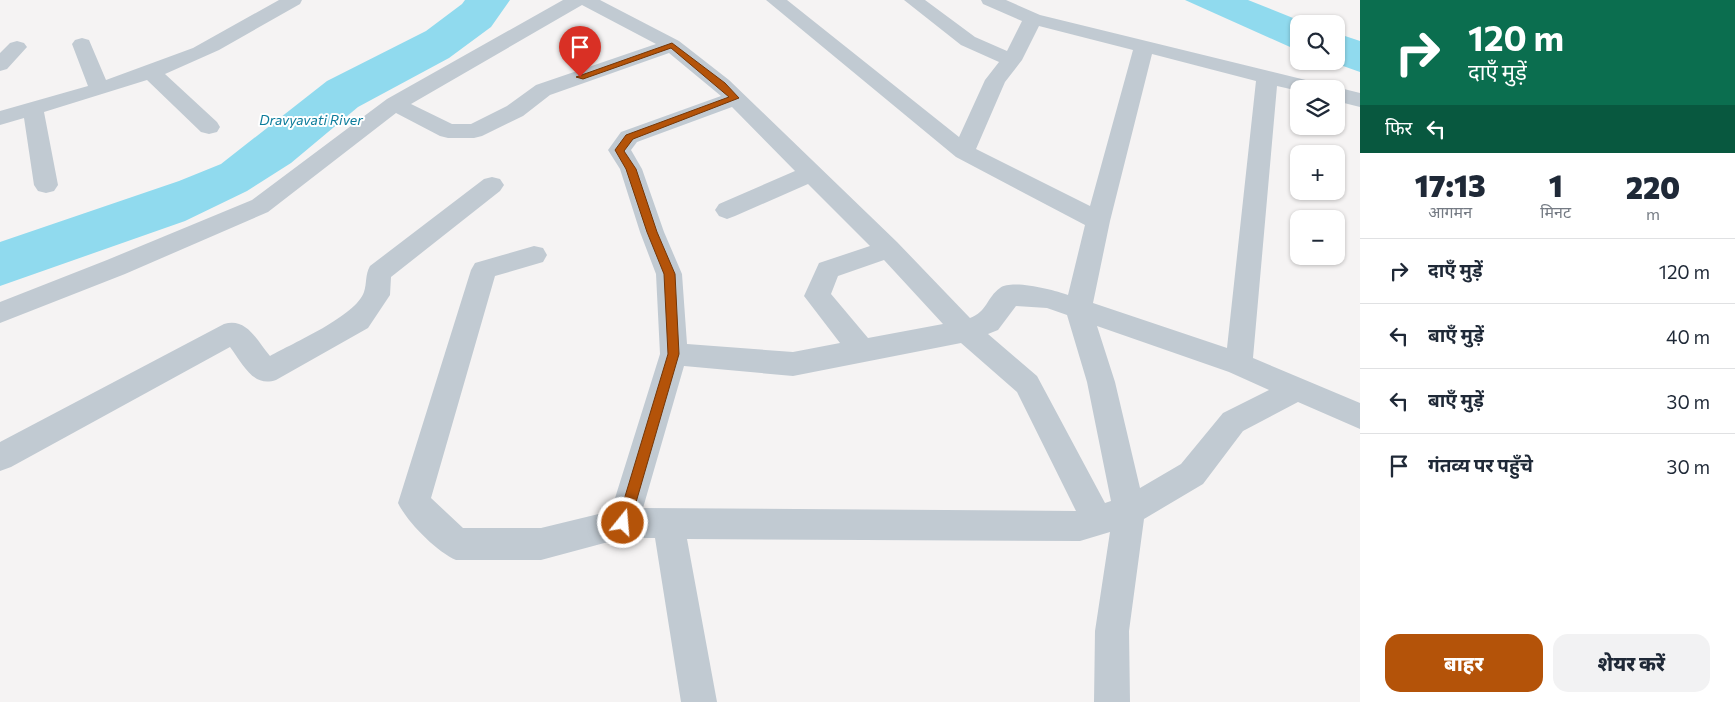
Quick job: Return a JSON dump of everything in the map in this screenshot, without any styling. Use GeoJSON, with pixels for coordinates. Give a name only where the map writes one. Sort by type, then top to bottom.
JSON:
{"type":"FeatureCollection","features":[{"type":"Feature","properties":{"kind":"street"},"geometry":{"type":"LineString","coordinates":[[0,118],[99,88],[200,52],[293,0]]}},
{"type":"Feature","properties":{"kind":"street"},"geometry":{"type":"LineString","coordinates":[[0,313],[116,267],[260,206],[395,104],[578,0]]}},
{"type":"Feature","properties":{"kind":"street"},"geometry":{"type":"LineString","coordinates":[[584,0],[621,17],[672,45],[722,85],[888,249],[966,331],[1027,384],[1098,521]]}},
{"type":"Feature","properties":{"kind":"street"},"geometry":{"type":"LineString","coordinates":[[775,0],[964,152],[1098,221]]}},
{"type":"Feature","properties":{"kind":"street"},"geometry":{"type":"LineString","coordinates":[[913,0],[968,41],[1012,60]]}},
{"type":"Feature","properties":{"kind":"street"},"geometry":{"type":"LineString","coordinates":[[990,0],[1033,19],[1290,83]]}},
{"type":"Feature","properties":{"kind":"street"},"geometry":{"type":"LineString","coordinates":[[964,152],[995,80],[1012,60],[1033,19]]}},
{"type":"Feature","properties":{"kind":"street"},"geometry":{"type":"LineString","coordinates":[[82,44],[99,88]]}},
{"type":"Feature","properties":{"kind":"street"},"geometry":{"type":"LineString","coordinates":[[395,104],[448,131],[474,131],[515,111],[543,90],[672,45]]}},
{"type":"Feature","properties":{"kind":"street"},"geometry":{"type":"LineString","coordinates":[[1112,702],[1112,632],[1129,511],[1101,382],[1078,309],[1098,221],[1144,46]]}},
{"type":"Feature","properties":{"kind":"street"},"geometry":{"type":"LineString","coordinates":[[0,65],[17,47]]}},
{"type":"Feature","properties":{"kind":"street"},"geometry":{"type":"LineString","coordinates":[[150,71],[209,127]]}},
{"type":"Feature","properties":{"kind":"street"},"geometry":{"type":"LineString","coordinates":[[1239,364],[1267,77]]}},
{"type":"Feature","properties":{"kind":"street"},"geometry":{"type":"LineString","coordinates":[[1345,96],[1360,100]]}},
{"type":"Feature","properties":{"kind":"street"},"geometry":{"type":"LineString","coordinates":[[623,523],[674,354],[669,274],[652,232],[631,169],[619,150],[629,137],[735,98]]}},
{"type":"Feature","properties":{"kind":"street"},"geometry":{"type":"LineString","coordinates":[[33,108],[46,185]]}},
{"type":"Feature","properties":{"kind":"street"},"geometry":{"type":"LineString","coordinates":[[727,210],[812,174]]}},
{"type":"Feature","properties":{"kind":"street"},"geometry":{"type":"LineString","coordinates":[[0,457],[234,332],[266,372],[274,368],[358,320],[377,295],[378,273],[492,186]]}},
{"type":"Feature","properties":{"kind":"street"},"geometry":{"type":"LineString","coordinates":[[862,350],[817,296],[828,270],[888,249]]}},
{"type":"Feature","properties":{"kind":"street"},"geometry":{"type":"LineString","coordinates":[[534,255],[484,270],[414,503],[456,544],[542,544],[623,523],[1080,526],[1129,511],[1192,474],[1233,422],[1297,389]]}},
{"type":"Feature","properties":{"kind":"street"},"geometry":{"type":"LineString","coordinates":[[674,354],[793,364],[966,331],[989,322],[1009,295],[1048,298],[1239,364],[1360,416]]}},
{"type":"Feature","properties":{"kind":"street"},"geometry":{"type":"LineString","coordinates":[[668,523],[699,702]]}},
{"type":"Feature","properties":{"kind":"water","name":"Dravyavati River"},"geometry":{"type":"Polygon","coordinates":[[[465,0],[510,0],[491,27],[449,58],[358,107],[291,163],[247,191],[185,221],[0,286],[0,242],[179,181],[221,164],[327,81],[426,31],[465,0]]]}},
{"type":"Feature","properties":{"kind":"water"},"geometry":{"type":"Polygon","coordinates":[[[1185,0],[1248,0],[1290,17],[1290,47],[1185,0]]]}},
{"type":"Feature","properties":{"kind":"water"},"geometry":{"type":"Polygon","coordinates":[[[1345,36],[1360,41],[1360,72],[1345,67],[1345,36]]]}},
{"type":"Feature","properties":{"kind":"route"},"geometry":{"type":"LineString","coordinates":[[580,77],[672,45],[722,85],[735,98],[629,137],[619,150],[631,169],[652,232],[669,274],[674,354],[623,523]]}}]}
